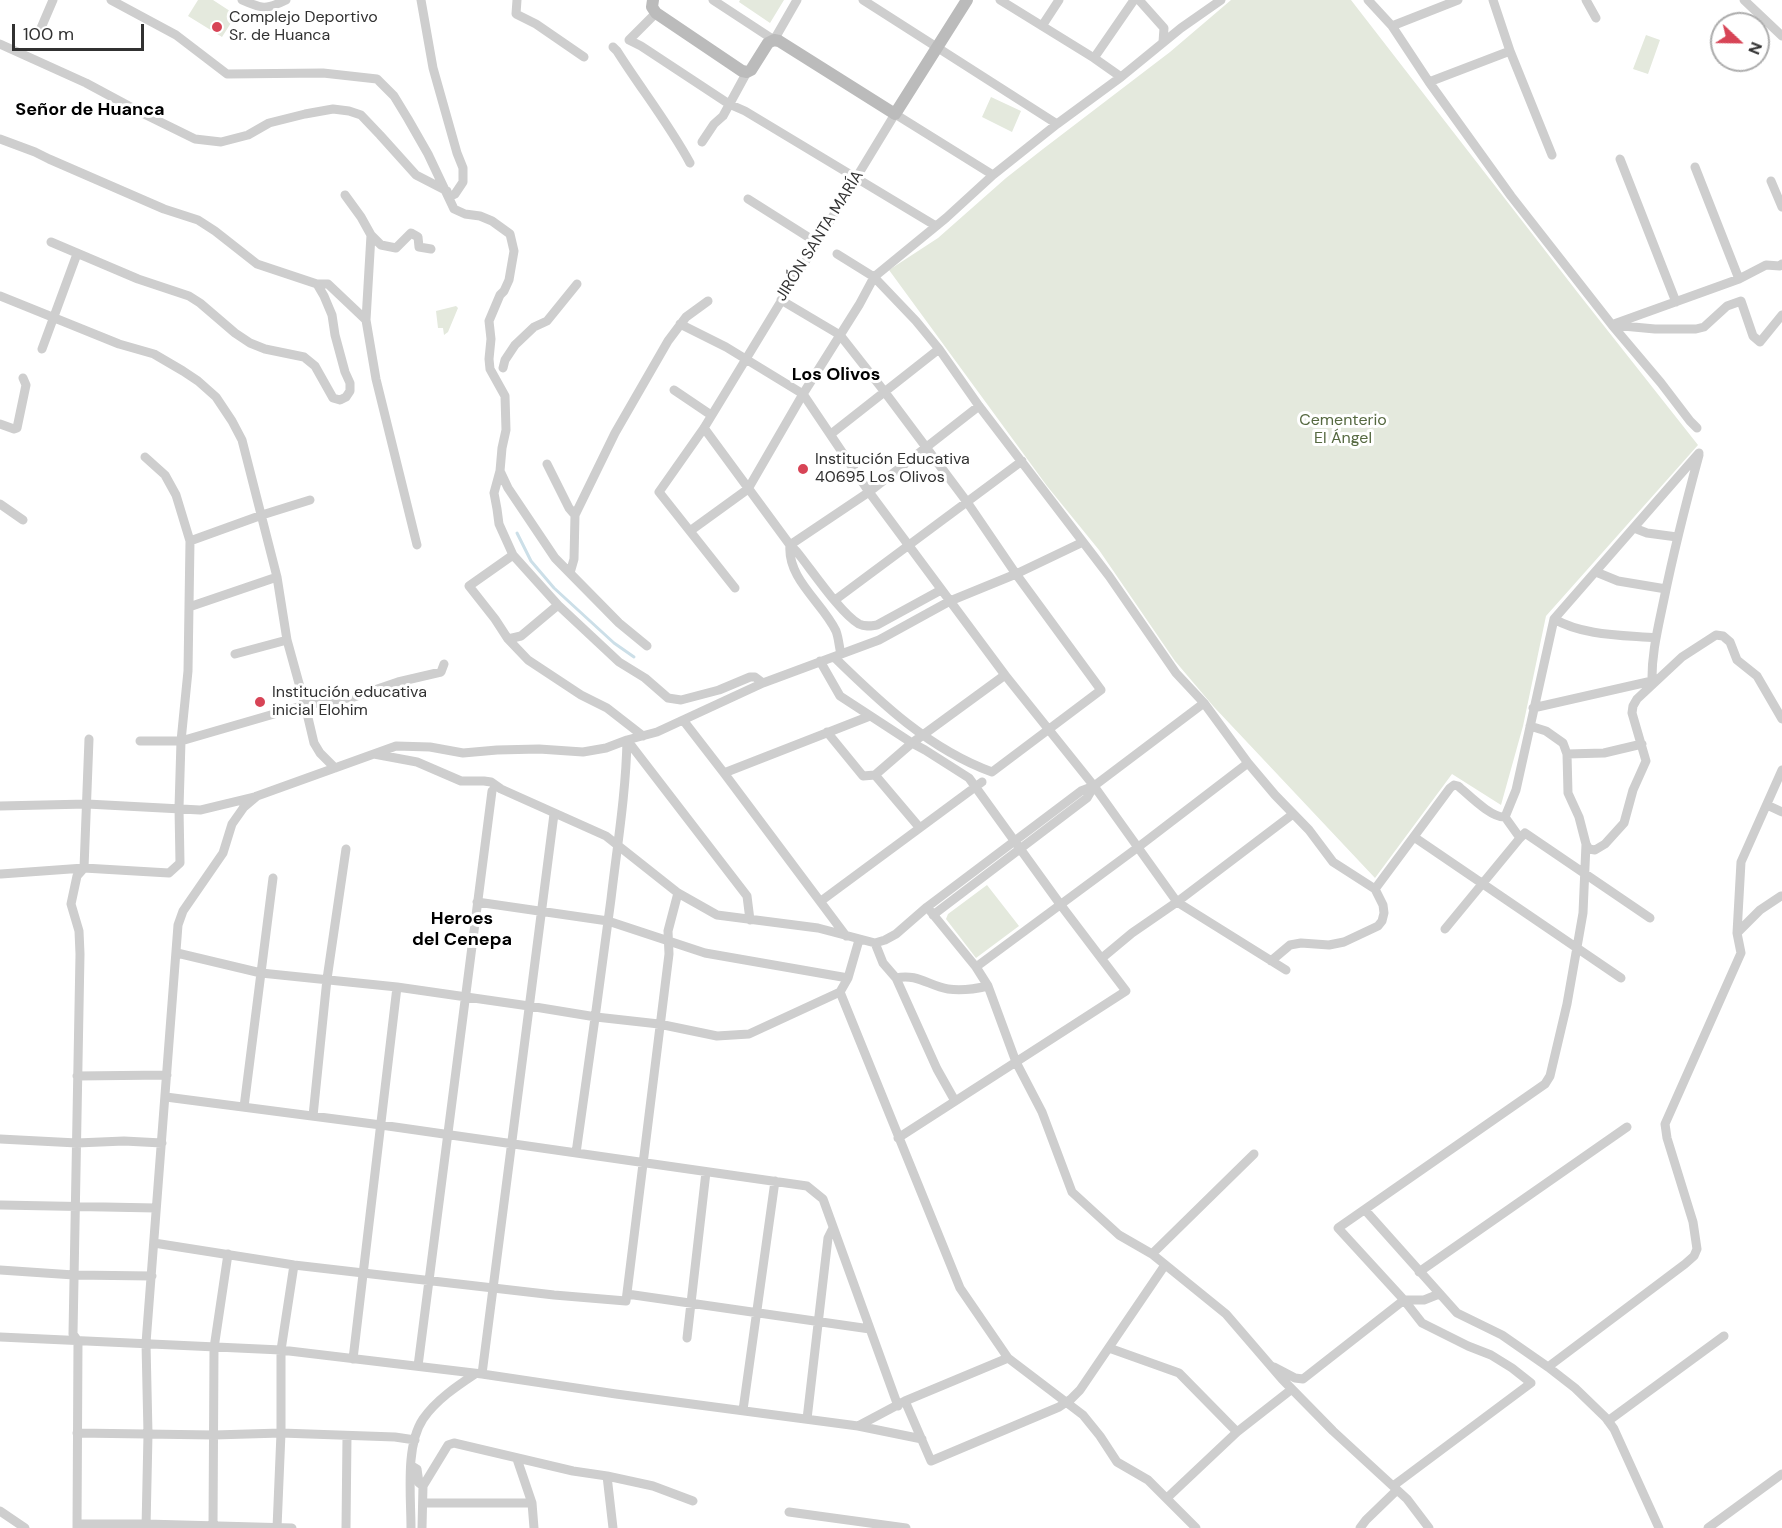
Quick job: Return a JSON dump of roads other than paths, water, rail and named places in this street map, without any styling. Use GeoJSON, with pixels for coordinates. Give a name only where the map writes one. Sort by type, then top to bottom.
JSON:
{"type":"FeatureCollection","features":[{"type":"Feature","properties":{"kind":"street"},"geometry":{"type":"LineString","coordinates":[[41,28],[53,0]]}},
{"type":"Feature","properties":{"kind":"street"},"geometry":{"type":"LineString","coordinates":[[111,0],[176,35],[227,74],[323,73],[377,79],[394,96],[450,194],[454,209],[492,221],[510,234],[514,251],[508,280],[489,321],[491,339],[489,359],[490,369],[505,396],[506,430],[494,493],[500,524],[513,555],[558,605],[620,662],[645,678],[668,698],[681,700],[719,690],[750,677],[755,677],[762,683]]}},
{"type":"Feature","properties":{"kind":"street"},"geometry":{"type":"LineString","coordinates":[[242,0],[257,7],[269,8],[285,0]]}},
{"type":"Feature","properties":{"kind":"street"},"geometry":{"type":"LineString","coordinates":[[422,0],[433,68],[463,168],[464,182],[450,194]]}},
{"type":"Feature","properties":{"kind":"street"},"geometry":{"type":"LineString","coordinates":[[517,0],[516,14],[536,24],[584,57]]}},
{"type":"Feature","properties":{"kind":"street"},"geometry":{"type":"LineString","coordinates":[[653,0],[652,7],[656,13],[742,71],[747,72]]}},
{"type":"Feature","properties":{"kind":"street"},"geometry":{"type":"LineString","coordinates":[[713,0],[993,175]]}},
{"type":"Feature","properties":{"kind":"street"},"geometry":{"type":"LineString","coordinates":[[702,142],[714,124],[723,116],[747,72],[751,70],[768,43],[774,39],[797,0]]}},
{"type":"Feature","properties":{"kind":"street"},"geometry":{"type":"LineString","coordinates":[[863,0],[1057,124]]}},
{"type":"Feature","properties":{"kind":"street"},"geometry":{"type":"LineString","coordinates":[[895,114],[968,0]]}},
{"type":"Feature","properties":{"kind":"street"},"geometry":{"type":"LineString","coordinates":[[1000,0],[1121,77]]}},
{"type":"Feature","properties":{"kind":"street"},"geometry":{"type":"LineString","coordinates":[[1042,26],[1059,0]]}},
{"type":"Feature","properties":{"kind":"street"},"geometry":{"type":"LineString","coordinates":[[1094,58],[1134,0]]}},
{"type":"Feature","properties":{"kind":"street"},"geometry":{"type":"LineString","coordinates":[[1139,0],[1164,27],[1163,42]]}},
{"type":"Feature","properties":{"kind":"street"},"geometry":{"type":"LineString","coordinates":[[735,588],[690,531],[748,489],[803,394],[860,305],[874,277],[993,175],[1121,77],[1181,27],[1221,0]]}},
{"type":"Feature","properties":{"kind":"street"},"geometry":{"type":"LineString","coordinates":[[1368,0],[1392,26],[1429,82],[1511,196],[1612,325],[1697,428]]}},
{"type":"Feature","properties":{"kind":"street"},"geometry":{"type":"LineString","coordinates":[[1392,26],[1458,0]]}},
{"type":"Feature","properties":{"kind":"street"},"geometry":{"type":"LineString","coordinates":[[1493,0],[1510,51],[1552,155]]}},
{"type":"Feature","properties":{"kind":"street"},"geometry":{"type":"LineString","coordinates":[[1586,0],[1596,18]]}},
{"type":"Feature","properties":{"kind":"street"},"geometry":{"type":"LineString","coordinates":[[1744,0],[1782,36]]}},
{"type":"Feature","properties":{"kind":"street"},"geometry":{"type":"LineString","coordinates":[[656,13],[629,40],[729,104],[745,111],[936,226]]}},
{"type":"Feature","properties":{"kind":"street"},"geometry":{"type":"LineString","coordinates":[[0,44],[86,83],[195,139],[221,142],[248,135],[269,123],[304,114],[333,109],[350,111],[361,115],[416,175],[450,194]]}},
{"type":"Feature","properties":{"kind":"street"},"geometry":{"type":"LineString","coordinates":[[613,47],[660,114],[690,164]]}},
{"type":"Feature","properties":{"kind":"street"},"geometry":{"type":"LineString","coordinates":[[1429,82],[1510,51]]}},
{"type":"Feature","properties":{"kind":"street","name":"JIRÓN SANTA MARÍA"},"geometry":{"type":"LineString","coordinates":[[690,531],[659,492],[704,428],[895,114]]}},
{"type":"Feature","properties":{"kind":"street"},"geometry":{"type":"LineString","coordinates":[[0,140],[35,152],[164,209],[198,220],[257,264],[317,284],[328,284],[366,320]]}},
{"type":"Feature","properties":{"kind":"street"},"geometry":{"type":"LineString","coordinates":[[1620,159],[1676,302]]}},
{"type":"Feature","properties":{"kind":"street"},"geometry":{"type":"LineString","coordinates":[[1695,166],[1739,279]]}},
{"type":"Feature","properties":{"kind":"street"},"geometry":{"type":"LineString","coordinates":[[1771,181],[1782,207]]}},
{"type":"Feature","properties":{"kind":"street"},"geometry":{"type":"LineString","coordinates":[[345,195],[371,235],[381,244],[396,248],[411,233],[418,237],[419,247],[431,249]]}},
{"type":"Feature","properties":{"kind":"street"},"geometry":{"type":"LineString","coordinates":[[748,199],[816,242]]}},
{"type":"Feature","properties":{"kind":"street"},"geometry":{"type":"LineString","coordinates":[[371,235],[366,320],[376,379],[417,545]]}},
{"type":"Feature","properties":{"kind":"street"},"geometry":{"type":"LineString","coordinates":[[51,242],[138,279],[189,296],[250,343],[274,352],[304,357],[315,366],[333,398],[340,400],[350,391],[350,383],[335,335],[332,315],[317,284]]}},
{"type":"Feature","properties":{"kind":"street"},"geometry":{"type":"LineString","coordinates":[[42,349],[77,254]]}},
{"type":"Feature","properties":{"kind":"street"},"geometry":{"type":"LineString","coordinates":[[837,254],[874,277],[939,349],[979,406],[1109,576],[1176,673],[1204,704],[1248,763],[1309,830],[1333,862],[1375,889],[1383,905],[1384,913],[1378,926],[1344,942],[1329,945],[1301,943],[1290,945],[1271,961]]}},
{"type":"Feature","properties":{"kind":"street"},"geometry":{"type":"LineString","coordinates":[[1612,325],[1739,279],[1766,265],[1780,266],[1782,264]]}},
{"type":"Feature","properties":{"kind":"street"},"geometry":{"type":"LineString","coordinates":[[503,368],[515,345],[534,327],[547,321],[576,284]]}},
{"type":"Feature","properties":{"kind":"street"},"geometry":{"type":"LineString","coordinates":[[0,296],[119,344],[154,354],[198,381],[216,397],[242,440],[277,577],[287,640],[314,743],[334,768]]}},
{"type":"Feature","properties":{"kind":"street"},"geometry":{"type":"LineString","coordinates":[[781,300],[840,335],[926,446],[1101,690],[992,772],[962,759],[922,736],[876,698],[837,655],[835,629],[797,574],[789,556],[790,545]]}},
{"type":"Feature","properties":{"kind":"street"},"geometry":{"type":"LineString","coordinates":[[570,573],[574,559],[575,515],[615,433],[668,341],[686,317],[708,301]]}},
{"type":"Feature","properties":{"kind":"street"},"geometry":{"type":"LineString","coordinates":[[1612,325],[1655,329],[1696,329],[1704,327],[1727,306],[1741,301],[1753,336],[1760,342],[1782,315]]}},
{"type":"Feature","properties":{"kind":"street"},"geometry":{"type":"LineString","coordinates":[[680,324],[726,347],[803,394],[869,492],[1005,675],[1094,786],[1177,902],[1286,970]]}},
{"type":"Feature","properties":{"kind":"street"},"geometry":{"type":"LineString","coordinates":[[831,434],[939,349]]}},
{"type":"Feature","properties":{"kind":"street"},"geometry":{"type":"LineString","coordinates":[[0,424],[17,428],[26,385],[23,378]]}},
{"type":"Feature","properties":{"kind":"street"},"geometry":{"type":"LineString","coordinates":[[674,390],[711,415]]}},
{"type":"Feature","properties":{"kind":"street"},"geometry":{"type":"LineString","coordinates":[[790,545],[869,492],[979,406]]}},
{"type":"Feature","properties":{"kind":"street"},"geometry":{"type":"LineString","coordinates":[[704,428],[790,545],[853,619],[865,626],[877,625],[942,590]]}},
{"type":"Feature","properties":{"kind":"street"},"geometry":{"type":"LineString","coordinates":[[1505,817],[1516,790],[1554,619],[1699,453],[1666,589],[1651,668],[1652,683]]}},
{"type":"Feature","properties":{"kind":"street"},"geometry":{"type":"LineString","coordinates":[[1,874],[84,868],[170,873],[180,863],[181,741],[188,670],[190,541],[176,495],[165,475],[145,457]]}},
{"type":"Feature","properties":{"kind":"street"},"geometry":{"type":"LineString","coordinates":[[835,600],[1022,461]]}},
{"type":"Feature","properties":{"kind":"street"},"geometry":{"type":"LineString","coordinates":[[547,464],[569,508],[575,515]]}},
{"type":"Feature","properties":{"kind":"street"},"geometry":{"type":"LineString","coordinates":[[500,471],[508,488],[555,558],[619,623],[647,646]]}},
{"type":"Feature","properties":{"kind":"street"},"geometry":{"type":"LineString","coordinates":[[190,541],[310,500]]}},
{"type":"Feature","properties":{"kind":"street"},"geometry":{"type":"LineString","coordinates":[[0,504],[22,520]]}},
{"type":"Feature","properties":{"kind":"street"},"geometry":{"type":"LineString","coordinates":[[1634,528],[1677,537]]}},
{"type":"Feature","properties":{"kind":"street"},"geometry":{"type":"LineString","coordinates":[[0,806],[87,804],[200,810],[257,796],[396,746],[430,747],[463,753],[539,749],[582,752],[606,748],[657,732],[762,683],[879,640],[950,602],[1083,542]]}},
{"type":"Feature","properties":{"kind":"street"},"geometry":{"type":"LineString","coordinates":[[513,555],[469,586],[508,639],[528,660],[581,695],[607,708],[643,736]]}},
{"type":"Feature","properties":{"kind":"street"},"geometry":{"type":"LineString","coordinates":[[1596,572],[1618,581],[1666,589]]}},
{"type":"Feature","properties":{"kind":"street"},"geometry":{"type":"LineString","coordinates":[[189,608],[277,577]]}},
{"type":"Feature","properties":{"kind":"street"},"geometry":{"type":"LineString","coordinates":[[508,639],[521,636],[558,605]]}},
{"type":"Feature","properties":{"kind":"street"},"geometry":{"type":"LineString","coordinates":[[1554,619],[1563,624],[1594,632],[1656,638]]}},
{"type":"Feature","properties":{"kind":"street"},"geometry":{"type":"LineString","coordinates":[[1530,726],[1546,731],[1563,743],[1567,754],[1568,793],[1579,818],[1586,844],[1589,849],[1595,850],[1605,844],[1624,823],[1633,790],[1646,761],[1632,713],[1633,706],[1652,683],[1682,657],[1716,634],[1722,636],[1730,642],[1737,660],[1756,675],[1782,719]]}},
{"type":"Feature","properties":{"kind":"street"},"geometry":{"type":"LineString","coordinates":[[235,654],[287,640]]}},
{"type":"Feature","properties":{"kind":"street"},"geometry":{"type":"LineString","coordinates":[[822,661],[840,696],[979,785],[1059,904],[1126,991],[898,1138]]}},
{"type":"Feature","properties":{"kind":"street"},"geometry":{"type":"LineString","coordinates":[[140,741],[181,741],[305,705],[354,697],[398,682],[441,672],[444,664]]}},
{"type":"Feature","properties":{"kind":"street"},"geometry":{"type":"LineString","coordinates":[[828,732],[863,776],[875,775],[912,743],[1005,675]]}},
{"type":"Feature","properties":{"kind":"street"},"geometry":{"type":"LineString","coordinates":[[1533,708],[1652,683]]}},
{"type":"Feature","properties":{"kind":"street"},"geometry":{"type":"LineString","coordinates":[[1018,845],[1081,791],[1094,786],[1204,704]]}},
{"type":"Feature","properties":{"kind":"street"},"geometry":{"type":"LineString","coordinates":[[724,772],[870,716]]}},
{"type":"Feature","properties":{"kind":"street"},"geometry":{"type":"LineString","coordinates":[[683,720],[846,936]]}},
{"type":"Feature","properties":{"kind":"street"},"geometry":{"type":"LineString","coordinates":[[89,739],[84,868],[77,876],[71,904],[79,931],[80,954],[73,1334],[78,1341],[76,1526],[292,1528]]}},
{"type":"Feature","properties":{"kind":"street"},"geometry":{"type":"LineString","coordinates":[[576,1153],[618,845],[627,740]]}},
{"type":"Feature","properties":{"kind":"street"},"geometry":{"type":"LineString","coordinates":[[627,740],[747,896],[750,921]]}},
{"type":"Feature","properties":{"kind":"street"},"geometry":{"type":"LineString","coordinates":[[1567,754],[1604,753],[1642,744]]}},
{"type":"Feature","properties":{"kind":"street"},"geometry":{"type":"LineString","coordinates":[[372,753],[417,762],[461,781],[491,782],[554,814],[606,836],[678,893],[717,915],[818,928],[875,943],[896,934],[930,911],[1018,845],[1087,798],[1094,786]]}},
{"type":"Feature","properties":{"kind":"street"},"geometry":{"type":"LineString","coordinates":[[976,967],[1248,763]]}},
{"type":"Feature","properties":{"kind":"street"},"geometry":{"type":"LineString","coordinates":[[1548,1366],[1694,1256],[1697,1249],[1693,1222],[1667,1138],[1665,1124],[1741,953],[1737,933],[1741,862],[1782,770]]}},
{"type":"Feature","properties":{"kind":"street"},"geometry":{"type":"LineString","coordinates":[[875,775],[919,827]]}},
{"type":"Feature","properties":{"kind":"street"},"geometry":{"type":"LineString","coordinates":[[821,901],[979,785]]}},
{"type":"Feature","properties":{"kind":"street"},"geometry":{"type":"LineString","coordinates":[[1375,889],[1454,785],[1500,818],[1505,817]]}},
{"type":"Feature","properties":{"kind":"street"},"geometry":{"type":"LineString","coordinates":[[418,1366],[492,791]]}},
{"type":"Feature","properties":{"kind":"street"},"geometry":{"type":"LineString","coordinates":[[146,1526],[148,1434],[146,1343],[178,925],[183,911],[223,853],[232,824],[244,807],[257,796]]}},
{"type":"Feature","properties":{"kind":"street"},"geometry":{"type":"LineString","coordinates":[[1767,805],[1782,812]]}},
{"type":"Feature","properties":{"kind":"street"},"geometry":{"type":"LineString","coordinates":[[479,1374],[493,1287],[554,814]]}},
{"type":"Feature","properties":{"kind":"street"},"geometry":{"type":"LineString","coordinates":[[1102,958],[1132,933],[1177,902],[1293,814]]}},
{"type":"Feature","properties":{"kind":"street"},"geometry":{"type":"LineString","coordinates":[[1505,817],[1520,838]]}},
{"type":"Feature","properties":{"kind":"street"},"geometry":{"type":"LineString","coordinates":[[1445,929],[1525,833],[1650,918]]}},
{"type":"Feature","properties":{"kind":"street"},"geometry":{"type":"LineString","coordinates":[[1414,837],[1620,978]]}},
{"type":"Feature","properties":{"kind":"street"},"geometry":{"type":"LineString","coordinates":[[1360,1528],[1395,1488],[1531,1383],[1491,1355],[1422,1323],[1338,1228],[1545,1084],[1550,1076],[1567,1004],[1583,913],[1586,844]]}},
{"type":"Feature","properties":{"kind":"street"},"geometry":{"type":"LineString","coordinates":[[313,1116],[327,979],[346,849]]}},
{"type":"Feature","properties":{"kind":"street"},"geometry":{"type":"LineString","coordinates":[[244,1107],[273,878]]}},
{"type":"Feature","properties":{"kind":"street"},"geometry":{"type":"LineString","coordinates":[[154,1243],[294,1265],[626,1301],[656,1067],[669,942],[668,931],[678,893]]}},
{"type":"Feature","properties":{"kind":"street"},"geometry":{"type":"LineString","coordinates":[[1737,933],[1760,910],[1780,896]]}},
{"type":"Feature","properties":{"kind":"street"},"geometry":{"type":"LineString","coordinates":[[477,902],[608,921],[714,955],[848,978]]}},
{"type":"Feature","properties":{"kind":"street"},"geometry":{"type":"LineString","coordinates":[[930,911],[976,967],[988,986],[1016,1062],[1042,1113],[1072,1192],[1119,1235],[1152,1254],[1226,1314],[1292,1389],[1407,1499],[1429,1528]]}},
{"type":"Feature","properties":{"kind":"street"},"geometry":{"type":"LineString","coordinates":[[177,953],[261,973],[397,987],[596,1017],[659,1024],[717,1036],[749,1034],[840,992],[848,978],[859,940]]}},
{"type":"Feature","properties":{"kind":"street"},"geometry":{"type":"LineString","coordinates":[[875,943],[883,963],[896,978],[937,1069],[955,1101]]}},
{"type":"Feature","properties":{"kind":"street"},"geometry":{"type":"LineString","coordinates":[[896,978],[908,975],[946,989],[963,990],[988,986]]}},
{"type":"Feature","properties":{"kind":"street"},"geometry":{"type":"LineString","coordinates":[[353,1359],[397,987]]}},
{"type":"Feature","properties":{"kind":"street"},"geometry":{"type":"LineString","coordinates":[[840,992],[960,1288],[1008,1358],[1083,1415],[1117,1462],[1148,1480],[1196,1528]]}},
{"type":"Feature","properties":{"kind":"street"},"geometry":{"type":"LineString","coordinates":[[77,1076],[167,1076]]}},
{"type":"Feature","properties":{"kind":"street"},"geometry":{"type":"LineString","coordinates":[[166,1097],[381,1125],[807,1186],[823,1199],[870,1329],[901,1403],[922,1439],[931,1461],[1059,1407],[1067,1401],[1080,1390],[1165,1265]]}},
{"type":"Feature","properties":{"kind":"street"},"geometry":{"type":"LineString","coordinates":[[1419,1272],[1627,1128]]}},
{"type":"Feature","properties":{"kind":"street"},"geometry":{"type":"LineString","coordinates":[[0,1139],[77,1143],[124,1141],[162,1143]]}},
{"type":"Feature","properties":{"kind":"street"},"geometry":{"type":"LineString","coordinates":[[1152,1254],[1254,1154]]}},
{"type":"Feature","properties":{"kind":"street"},"geometry":{"type":"LineString","coordinates":[[687,1338],[706,1172]]}},
{"type":"Feature","properties":{"kind":"street"},"geometry":{"type":"LineString","coordinates":[[743,1410],[775,1181]]}},
{"type":"Feature","properties":{"kind":"street"},"geometry":{"type":"LineString","coordinates":[[0,1205],[156,1208]]}},
{"type":"Feature","properties":{"kind":"street"},"geometry":{"type":"LineString","coordinates":[[1365,1210],[1456,1313],[1502,1335],[1548,1366],[1575,1388],[1608,1421],[1614,1429],[1659,1528]]}},
{"type":"Feature","properties":{"kind":"street"},"geometry":{"type":"LineString","coordinates":[[807,1419],[828,1238],[833,1227]]}},
{"type":"Feature","properties":{"kind":"street"},"geometry":{"type":"LineString","coordinates":[[213,1527],[214,1348],[228,1254]]}},
{"type":"Feature","properties":{"kind":"street"},"geometry":{"type":"LineString","coordinates":[[277,1527],[281,1433],[281,1350],[294,1265]]}},
{"type":"Feature","properties":{"kind":"street"},"geometry":{"type":"LineString","coordinates":[[0,1270],[74,1275],[152,1276]]}},
{"type":"Feature","properties":{"kind":"street"},"geometry":{"type":"LineString","coordinates":[[627,1294],[870,1329]]}},
{"type":"Feature","properties":{"kind":"street"},"geometry":{"type":"LineString","coordinates":[[1269,1365],[1295,1378],[1303,1379],[1404,1300],[1424,1300],[1439,1294]]}},
{"type":"Feature","properties":{"kind":"street"},"geometry":{"type":"LineString","coordinates":[[1608,1421],[1724,1336]]}},
{"type":"Feature","properties":{"kind":"street"},"geometry":{"type":"LineString","coordinates":[[0,1337],[281,1350],[743,1410],[858,1426],[922,1439]]}},
{"type":"Feature","properties":{"kind":"street"},"geometry":{"type":"LineString","coordinates":[[1109,1348],[1179,1373],[1237,1432]]}},
{"type":"Feature","properties":{"kind":"street"},"geometry":{"type":"LineString","coordinates":[[858,1426],[901,1403],[1008,1358]]}},
{"type":"Feature","properties":{"kind":"street"},"geometry":{"type":"LineString","coordinates":[[411,1528],[411,1466],[415,1440],[423,1419],[451,1390],[479,1374]]}},
{"type":"Feature","properties":{"kind":"street"},"geometry":{"type":"LineString","coordinates":[[1167,1498],[1237,1432],[1292,1389]]}},
{"type":"Feature","properties":{"kind":"street"},"geometry":{"type":"LineString","coordinates":[[77,1433],[214,1435],[281,1433],[395,1437],[415,1440]]}},
{"type":"Feature","properties":{"kind":"street"},"geometry":{"type":"LineString","coordinates":[[346,1528],[347,1437]]}},
{"type":"Feature","properties":{"kind":"street"},"geometry":{"type":"LineString","coordinates":[[422,1528],[423,1486],[450,1444],[453,1443],[573,1472],[607,1476],[653,1486],[693,1501]]}},
{"type":"Feature","properties":{"kind":"street"},"geometry":{"type":"LineString","coordinates":[[517,1459],[532,1503],[534,1528]]}},
{"type":"Feature","properties":{"kind":"street"},"geometry":{"type":"LineString","coordinates":[[411,1466],[417,1469],[419,1483],[423,1486]]}},
{"type":"Feature","properties":{"kind":"street"},"geometry":{"type":"LineString","coordinates":[[1708,1528],[1782,1474]]}},
{"type":"Feature","properties":{"kind":"street"},"geometry":{"type":"LineString","coordinates":[[607,1476],[613,1528]]}},
{"type":"Feature","properties":{"kind":"street"},"geometry":{"type":"LineString","coordinates":[[423,1503],[532,1503]]}},
{"type":"Feature","properties":{"kind":"street"},"geometry":{"type":"LineString","coordinates":[[0,1510],[25,1528]]}},
{"type":"Feature","properties":{"kind":"street"},"geometry":{"type":"LineString","coordinates":[[789,1512],[870,1526],[906,1528]]}},
{"type":"Feature","properties":{"kind":"waterway"},"geometry":{"type":"LineString","coordinates":[[517,533],[531,561],[554,588],[614,643],[634,657]]}},
{"type":"Feature","properties":{"kind":"place","name":"Complejo Deportivo Sr. de Huanca"},"geometry":{"type":"Point","coordinates":[217,27]}},
{"type":"Feature","properties":{"kind":"place","name":"Institución Educativa 40695 Los Olivos"},"geometry":{"type":"Point","coordinates":[803,469]}},
{"type":"Feature","properties":{"kind":"place","name":"Institución educativa inicial Elohim"},"geometry":{"type":"Point","coordinates":[260,702]}},
{"type":"Feature","properties":{"kind":"district","name":"Señor de Huanca"},"geometry":{"type":"Point","coordinates":[90,110]}},
{"type":"Feature","properties":{"kind":"district","name":"Los Olivos"},"geometry":{"type":"Point","coordinates":[836,375]}},
{"type":"Feature","properties":{"kind":"district","name":"Heroes del Cenepa"},"geometry":{"type":"Point","coordinates":[462,929]}},
{"type":"Feature","properties":{"kind":"park label","name":"Cementerio El Ángel"},"geometry":{"type":"Point","coordinates":[1343,430]}}]}
